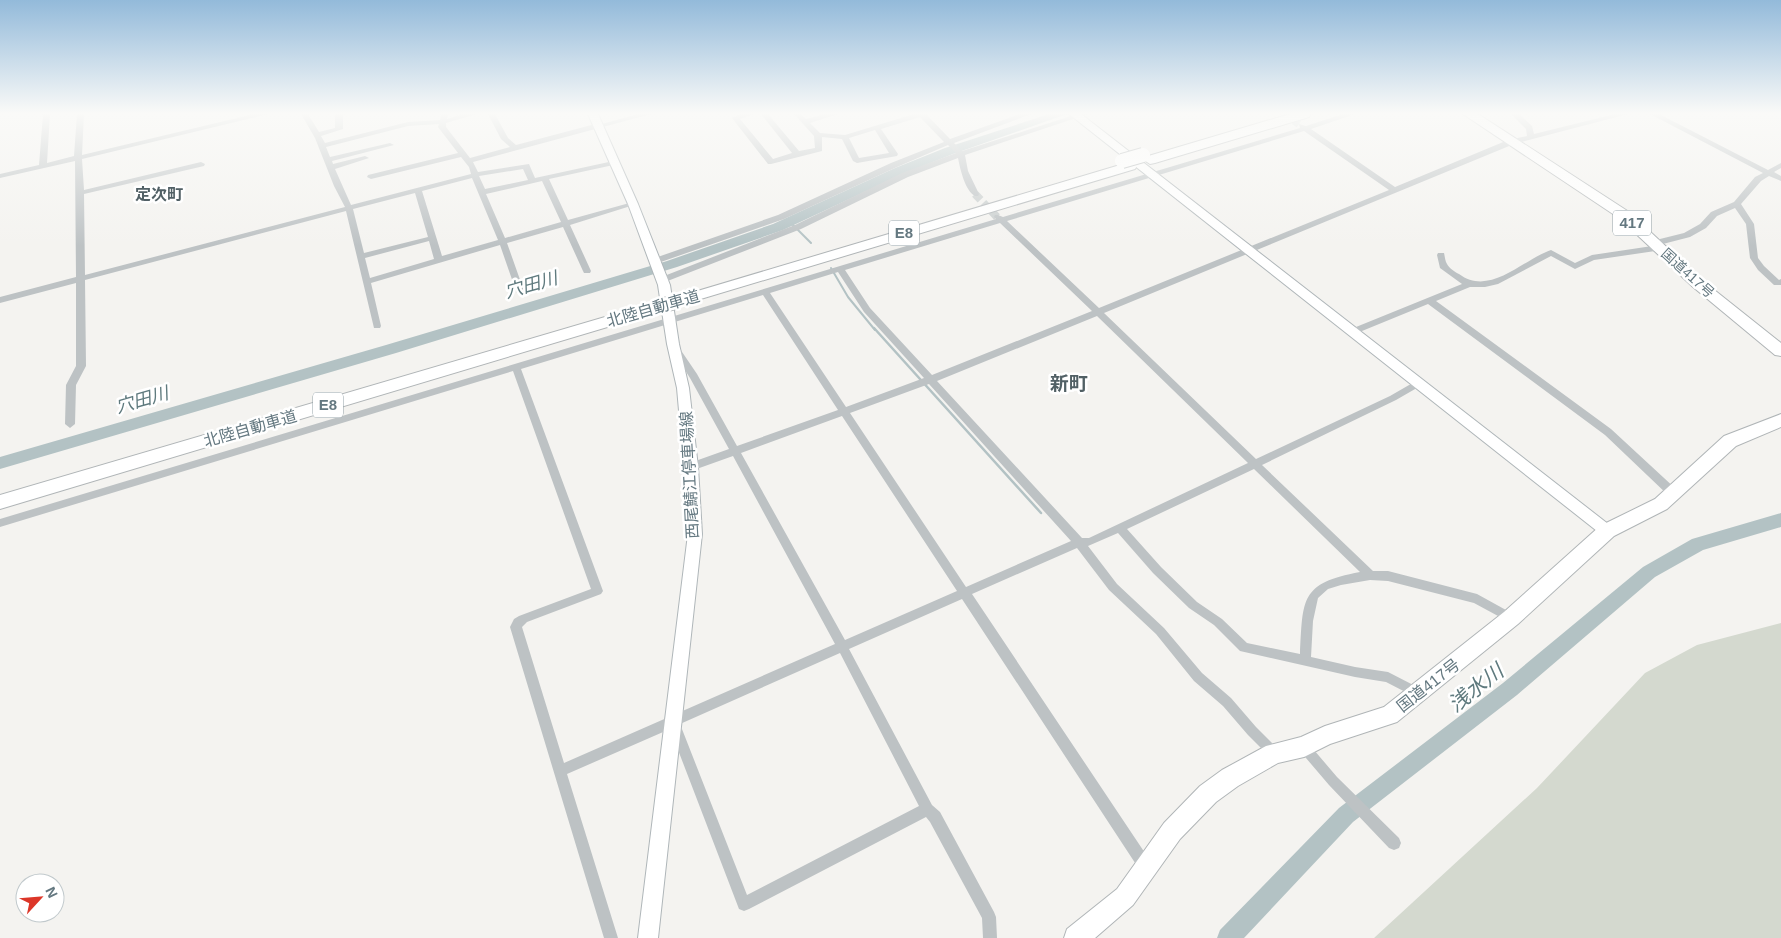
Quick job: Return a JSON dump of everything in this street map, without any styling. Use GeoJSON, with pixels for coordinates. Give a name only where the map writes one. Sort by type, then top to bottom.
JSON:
{"type":"FeatureCollection","features":[{"type":"Feature","properties":{"kind":"highway","name":"北陸自動車道"},"geometry":{"type":"LineString","coordinates":[[0,502],[678,296],[1146,158]]}},
{"type":"Feature","properties":{"kind":"highway","name":"国道417号"},"geometry":{"type":"LineString","coordinates":[[1536,158],[1610,205],[1657,245],[1698,284],[1781,350]]}},
{"type":"Feature","properties":{"kind":"highway","name":"北陸自動車道"},"geometry":{"type":"LineString","coordinates":[[0,491],[655,303]]}},
{"type":"Feature","properties":{"kind":"highway","name":"国道417号"},"geometry":{"type":"LineString","coordinates":[[1076,938],[1126,897],[1172,830],[1208,794],[1230,778],[1274,753],[1304,747],[1325,736],[1390,715],[1419,694],[1511,618],[1608,531],[1661,504],[1730,440],[1781,420]]}},
{"type":"Feature","properties":{"kind":"main road","name":"西尾鯖江停車場線"},"geometry":{"type":"LineString","coordinates":[[613,158],[661,277],[683,388],[692,467],[695,534],[648,938]]}},
{"type":"Feature","properties":{"kind":"main road"},"geometry":{"type":"LineString","coordinates":[[1132,158],[1608,531]]}},
{"type":"Feature","properties":{"kind":"street"},"geometry":{"type":"LineString","coordinates":[[42,166],[43,158]]}},
{"type":"Feature","properties":{"kind":"street"},"geometry":{"type":"LineString","coordinates":[[0,176],[75,158]]}},
{"type":"Feature","properties":{"kind":"street"},"geometry":{"type":"LineString","coordinates":[[70,424],[71,385],[81,366],[78,158]]}},
{"type":"Feature","properties":{"kind":"street"},"geometry":{"type":"LineString","coordinates":[[327,158],[349,208],[377,326]]}},
{"type":"Feature","properties":{"kind":"street"},"geometry":{"type":"LineString","coordinates":[[330,164],[350,158]]}},
{"type":"Feature","properties":{"kind":"street"},"geometry":{"type":"LineString","coordinates":[[330,164],[365,158]]}},
{"type":"Feature","properties":{"kind":"street"},"geometry":{"type":"LineString","coordinates":[[371,177],[466,158],[473,167],[508,255],[520,291]]}},
{"type":"Feature","properties":{"kind":"street"},"geometry":{"type":"LineString","coordinates":[[503,158],[505,169]]}},
{"type":"Feature","properties":{"kind":"street"},"geometry":{"type":"LineString","coordinates":[[768,158],[771,162],[785,158]]}},
{"type":"Feature","properties":{"kind":"street"},"geometry":{"type":"LineString","coordinates":[[852,158],[854,162],[875,158]]}},
{"type":"Feature","properties":{"kind":"street"},"geometry":{"type":"LineString","coordinates":[[655,262],[782,218],[912,158]]}},
{"type":"Feature","properties":{"kind":"street"},"geometry":{"type":"LineString","coordinates":[[661,277],[791,230],[905,175],[948,158]]}},
{"type":"Feature","properties":{"kind":"street"},"geometry":{"type":"LineString","coordinates":[[961,158],[964,171],[975,194]]}},
{"type":"Feature","properties":{"kind":"street"},"geometry":{"type":"LineString","coordinates":[[0,522],[670,321],[999,218],[1154,175],[1203,158]]}},
{"type":"Feature","properties":{"kind":"street"},"geometry":{"type":"LineString","coordinates":[[1350,158],[1394,190]]}},
{"type":"Feature","properties":{"kind":"street"},"geometry":{"type":"LineString","coordinates":[[692,467],[932,379],[1473,158]]}},
{"type":"Feature","properties":{"kind":"street"},"geometry":{"type":"LineString","coordinates":[[1740,158],[1781,179]]}},
{"type":"Feature","properties":{"kind":"street"},"geometry":{"type":"LineString","coordinates":[[482,192],[615,162]]}},
{"type":"Feature","properties":{"kind":"street"},"geometry":{"type":"LineString","coordinates":[[80,193],[201,164]]}},
{"type":"Feature","properties":{"kind":"street"},"geometry":{"type":"LineString","coordinates":[[0,300],[475,175],[526,166],[532,181]]}},
{"type":"Feature","properties":{"kind":"street"},"geometry":{"type":"LineString","coordinates":[[1441,255],[1443,266],[1462,281],[1477,285],[1504,278],[1551,253],[1575,266],[1592,258],[1657,245],[1687,236],[1703,226],[1714,214],[1737,204],[1758,179],[1781,166]]}},
{"type":"Feature","properties":{"kind":"street"},"geometry":{"type":"LineString","coordinates":[[545,178],[587,271]]}},
{"type":"Feature","properties":{"kind":"street"},"geometry":{"type":"LineString","coordinates":[[418,190],[439,260]]}},
{"type":"Feature","properties":{"kind":"street"},"geometry":{"type":"LineString","coordinates":[[366,282],[633,204]]}},
{"type":"Feature","properties":{"kind":"street"},"geometry":{"type":"LineString","coordinates":[[1737,204],[1750,224],[1754,258],[1769,277],[1777,283],[1781,282]]}},
{"type":"Feature","properties":{"kind":"street"},"geometry":{"type":"LineString","coordinates":[[999,218],[1370,575]]}},
{"type":"Feature","properties":{"kind":"street"},"geometry":{"type":"LineString","coordinates":[[360,257],[433,238]]}},
{"type":"Feature","properties":{"kind":"street"},"geometry":{"type":"LineString","coordinates":[[840,269],[867,310],[1079,542],[1113,587],[1160,631],[1198,677],[1227,702],[1274,753]]}},
{"type":"Feature","properties":{"kind":"street"},"geometry":{"type":"LineString","coordinates":[[1355,334],[1359,329],[1471,284]]}},
{"type":"Feature","properties":{"kind":"street"},"geometry":{"type":"LineString","coordinates":[[765,292],[842,411],[1146,867]]}},
{"type":"Feature","properties":{"kind":"street"},"geometry":{"type":"LineString","coordinates":[[1429,300],[1608,432],[1632,453],[1650,474],[1673,493]]}},
{"type":"Feature","properties":{"kind":"street"},"geometry":{"type":"LineString","coordinates":[[673,344],[694,376],[840,647],[874,705],[927,809],[935,817],[989,917],[990,938]]}},
{"type":"Feature","properties":{"kind":"street"},"geometry":{"type":"LineString","coordinates":[[516,367],[597,591],[523,619],[518,622],[516,627],[611,938]]}},
{"type":"Feature","properties":{"kind":"street"},"geometry":{"type":"LineString","coordinates":[[560,771],[963,592],[1079,542],[1090,542],[1393,398],[1419,383]]}},
{"type":"Feature","properties":{"kind":"street"},"geometry":{"type":"LineString","coordinates":[[1120,528],[1157,570],[1193,605],[1218,622],[1244,647],[1355,672],[1388,677],[1419,694]]}},
{"type":"Feature","properties":{"kind":"street"},"geometry":{"type":"LineString","coordinates":[[1305,660],[1307,621],[1313,596],[1324,586],[1370,575],[1388,576],[1477,599],[1511,618]]}},
{"type":"Feature","properties":{"kind":"street"},"geometry":{"type":"LineString","coordinates":[[672,721],[744,904],[927,809]]}},
{"type":"Feature","properties":{"kind":"street"},"geometry":{"type":"LineString","coordinates":[[1304,747],[1333,781],[1394,844]]}},
{"type":"Feature","properties":{"kind":"shaded area"},"geometry":{"type":"Polygon","coordinates":[[[1781,623],[1781,938],[1374,938],[1537,788],[1645,673],[1697,645],[1781,623]]]}},
{"type":"Feature","properties":{"kind":"waterway","name":"穴田川"},"geometry":{"type":"LineString","coordinates":[[0,463],[391,349],[672,264],[778,227],[932,158]]}},
{"type":"Feature","properties":{"kind":"waterway"},"geometry":{"type":"LineString","coordinates":[[790,222],[811,243]]}},
{"type":"Feature","properties":{"kind":"waterway"},"geometry":{"type":"LineString","coordinates":[[831,268],[848,297],[875,330]]}},
{"type":"Feature","properties":{"kind":"waterway"},"geometry":{"type":"LineString","coordinates":[[874,328],[1041,513]]}},
{"type":"Feature","properties":{"kind":"waterway","name":"浅水川"},"geometry":{"type":"LineString","coordinates":[[1228,938],[1346,815],[1510,689],[1649,572],[1698,544],[1781,520]]}},
{"type":"Feature","properties":{"kind":"tunnel"},"geometry":{"type":"LineString","coordinates":[[975,194],[997,217]]}},
{"type":"Feature","properties":{"kind":"district","name":"定次町"},"geometry":{"type":"Point","coordinates":[159,194]}},
{"type":"Feature","properties":{"kind":"district","name":"新町"},"geometry":{"type":"Point","coordinates":[1069,383]}}]}
